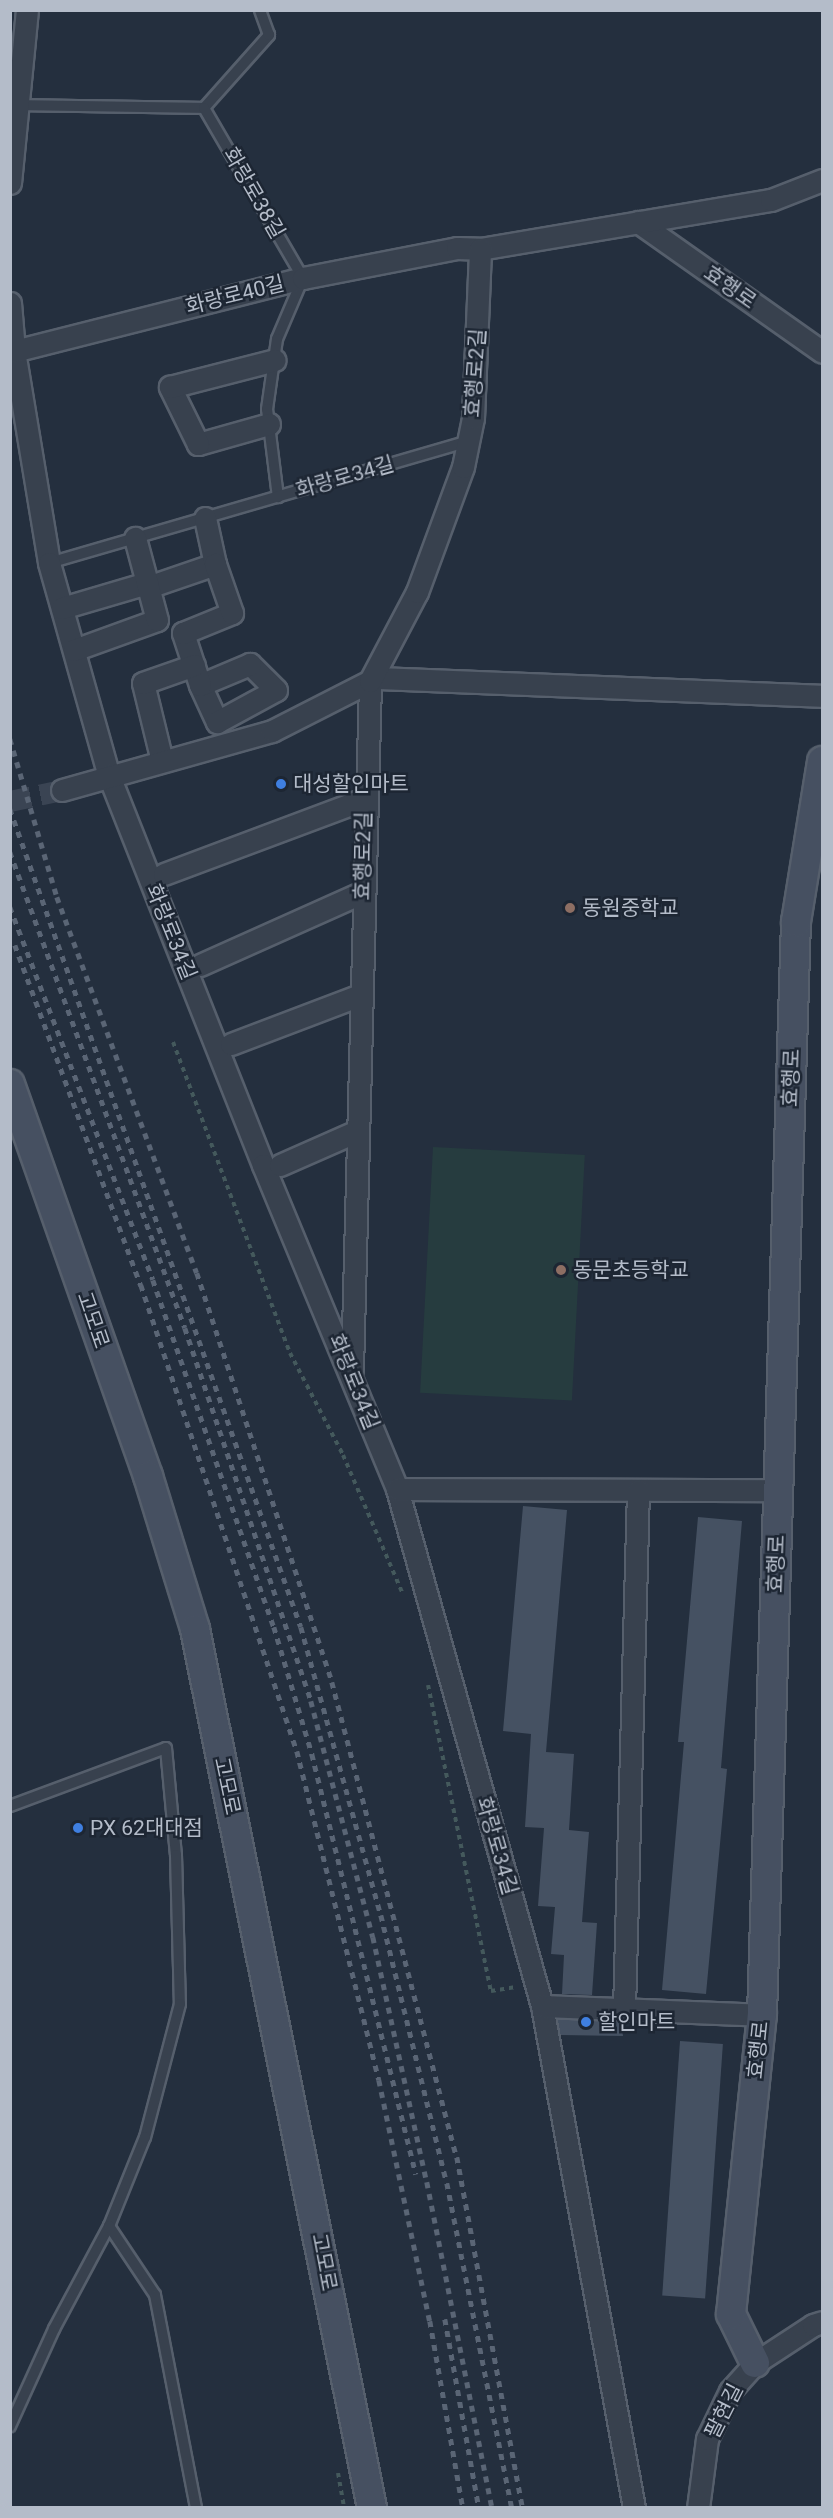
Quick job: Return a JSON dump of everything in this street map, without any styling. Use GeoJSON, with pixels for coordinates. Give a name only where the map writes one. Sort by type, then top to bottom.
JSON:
{"type":"FeatureCollection","features":[{"type":"Feature","properties":{"kind":"main road","name":"효행로"},"geometry":{"type":"LineString","coordinates":[[755,2363],[731,2314],[762,2015],[796,922],[822,761]]}},
{"type":"Feature","properties":{"kind":"main road","name":"고모로"},"geometry":{"type":"LineString","coordinates":[[10,1084],[148,1476],[195,1629],[372,2508]]}},
{"type":"Feature","properties":{"kind":"street"},"geometry":{"type":"LineString","coordinates":[[10,183],[27,10]]}},
{"type":"Feature","properties":{"kind":"street"},"geometry":{"type":"LineString","coordinates":[[480,249],[771,200],[822,180]]}},
{"type":"Feature","properties":{"kind":"street","name":"효행로"},"geometry":{"type":"LineString","coordinates":[[638,222],[822,352]]}},
{"type":"Feature","properties":{"kind":"street","name":"화랑로40길"},"geometry":{"type":"LineString","coordinates":[[14,351],[303,278],[457,248],[480,249]]}},
{"type":"Feature","properties":{"kind":"street","name":"효행로2길"},"geometry":{"type":"LineString","coordinates":[[352,1377],[365,799],[370,681],[417,592],[441,533],[468,441],[478,352],[480,249]]}},
{"type":"Feature","properties":{"kind":"street","name":"화랑로34길"},"geometry":{"type":"LineString","coordinates":[[10,303],[14,351],[50,563],[109,776],[263,1165],[397,1489],[542,2006],[634,2508]]}},
{"type":"Feature","properties":{"kind":"street"},"geometry":{"type":"LineString","coordinates":[[269,424],[198,444],[170,387],[274,360]]}},
{"type":"Feature","properties":{"kind":"street"},"geometry":{"type":"LineString","coordinates":[[162,761],[143,683],[197,675],[183,633],[232,613],[215,564],[205,518]]}},
{"type":"Feature","properties":{"kind":"street"},"geometry":{"type":"LineString","coordinates":[[74,650],[157,620],[135,538]]}},
{"type":"Feature","properties":{"kind":"street"},"geometry":{"type":"LineString","coordinates":[[62,608],[215,564]]}},
{"type":"Feature","properties":{"kind":"street"},"geometry":{"type":"LineString","coordinates":[[62,790],[272,730],[376,678],[822,696]]}},
{"type":"Feature","properties":{"kind":"street","name":"화랑로34길"},"geometry":{"type":"LineString","coordinates":[[164,874],[365,799]]}},
{"type":"Feature","properties":{"kind":"street","name":"화랑로34길"},"geometry":{"type":"LineString","coordinates":[[200,965],[363,892]]}},
{"type":"Feature","properties":{"kind":"street"},"geometry":{"type":"LineString","coordinates":[[231,1044],[360,995]]}},
{"type":"Feature","properties":{"kind":"street"},"geometry":{"type":"LineString","coordinates":[[280,1166],[357,1131]]}},
{"type":"Feature","properties":{"kind":"street"},"geometry":{"type":"LineString","coordinates":[[397,1489],[778,1490]]}},
{"type":"Feature","properties":{"kind":"street"},"geometry":{"type":"LineString","coordinates":[[624,2010],[638,1490]]}},
{"type":"Feature","properties":{"kind":"street"},"geometry":{"type":"LineString","coordinates":[[542,2006],[762,2015]]}},
{"type":"Feature","properties":{"kind":"street","name":"팔현길"},"geometry":{"type":"LineString","coordinates":[[698,2508],[707,2439],[730,2391],[755,2363],[822,2322]]}},
{"type":"Feature","properties":{"kind":"lane"},"geometry":{"type":"LineString","coordinates":[[18,105],[204,108],[269,35],[260,10]]}},
{"type":"Feature","properties":{"kind":"lane","name":"화랑로38길"},"geometry":{"type":"LineString","coordinates":[[204,108],[303,278]]}},
{"type":"Feature","properties":{"kind":"lane"},"geometry":{"type":"LineString","coordinates":[[278,497],[267,409],[278,339],[303,278]]}},
{"type":"Feature","properties":{"kind":"lane","name":"화랑로34길"},"geometry":{"type":"LineString","coordinates":[[50,563],[468,441]]}},
{"type":"Feature","properties":{"kind":"lane"},"geometry":{"type":"LineString","coordinates":[[10,1806],[166,1749],[176,1855],[180,2004],[145,2137],[109,2226],[54,2329],[10,2426]]}},
{"type":"Feature","properties":{"kind":"lane"},"geometry":{"type":"LineString","coordinates":[[109,2226],[155,2295],[196,2508]]}},
{"type":"Feature","properties":{"kind":"path"},"geometry":{"type":"LineString","coordinates":[[173,1042],[290,1353],[343,1455],[407,1605]]}},
{"type":"Feature","properties":{"kind":"path"},"geometry":{"type":"LineString","coordinates":[[427,1679],[491,1991],[520,1986]]}},
{"type":"Feature","properties":{"kind":"path"},"geometry":{"type":"LineString","coordinates":[[336,2463],[344,2508]]}},
{"type":"Feature","properties":{"kind":"green space"},"geometry":{"type":"Polygon","coordinates":[[[433,1147],[585,1155],[572,1401],[420,1393],[433,1147]]]}},
{"type":"Feature","properties":{"kind":"building"},"geometry":{"type":"Polygon","coordinates":[[[523,1506],[567,1510],[546,1752],[574,1754],[569,1830],[589,1832],[582,1922],[597,1923],[592,1995],[562,1994],[564,1955],[551,1954],[555,1907],[538,1906],[544,1828],[525,1827],[531,1734],[503,1731],[523,1506]]]}},
{"type":"Feature","properties":{"kind":"building"},"geometry":{"type":"Polygon","coordinates":[[[698,1517],[742,1521],[721,1768],[727,1769],[706,1994],[662,1990],[684,1742],[678,1742],[698,1517]]]}},
{"type":"Feature","properties":{"kind":"building"},"geometry":{"type":"Polygon","coordinates":[[[557,2019],[621,2022],[623,2036],[560,2035],[557,2019]]]}},
{"type":"Feature","properties":{"kind":"building"},"geometry":{"type":"Polygon","coordinates":[[[680,2041],[723,2044],[705,2298],[662,2295],[680,2041]]]}},
{"type":"Feature","properties":{"kind":"tunnel"},"geometry":{"type":"LineString","coordinates":[[10,801],[62,790]]}},
{"type":"Feature","properties":{"kind":"railway"},"geometry":{"type":"LineString","coordinates":[[10,739],[57,897],[197,1273],[332,1682],[457,2157],[523,2508]]}},
{"type":"Feature","properties":{"kind":"railway"},"geometry":{"type":"LineString","coordinates":[[10,809],[301,1627],[381,1915],[447,2183],[512,2508]]}},
{"type":"Feature","properties":{"kind":"railway"},"geometry":{"type":"LineString","coordinates":[[10,852],[185,1328],[311,1701],[373,1937],[427,2182],[492,2508]]}},
{"type":"Feature","properties":{"kind":"railway"},"geometry":{"type":"LineString","coordinates":[[10,907],[153,1280],[274,1627],[312,1754],[416,2174]]}},
{"type":"Feature","properties":{"kind":"railway"},"geometry":{"type":"LineString","coordinates":[[15,945],[141,1285],[297,1751],[379,2080],[430,2321],[463,2508]]}},
{"type":"Feature","properties":{"kind":"railway"},"geometry":{"type":"LineString","coordinates":[[445,2319],[479,2508]]}},
{"type":"Feature","properties":{"kind":"place","name":"대성할인마트"},"geometry":{"type":"Point","coordinates":[281,784]}},
{"type":"Feature","properties":{"kind":"place","name":"동원중학교"},"geometry":{"type":"Point","coordinates":[570,908]}},
{"type":"Feature","properties":{"kind":"place","name":"동문초등학교"},"geometry":{"type":"Point","coordinates":[561,1270]}},
{"type":"Feature","properties":{"kind":"place","name":"PX 62대대점"},"geometry":{"type":"Point","coordinates":[78,1828]}},
{"type":"Feature","properties":{"kind":"place","name":"할인마트"},"geometry":{"type":"Point","coordinates":[586,2022]}}]}
